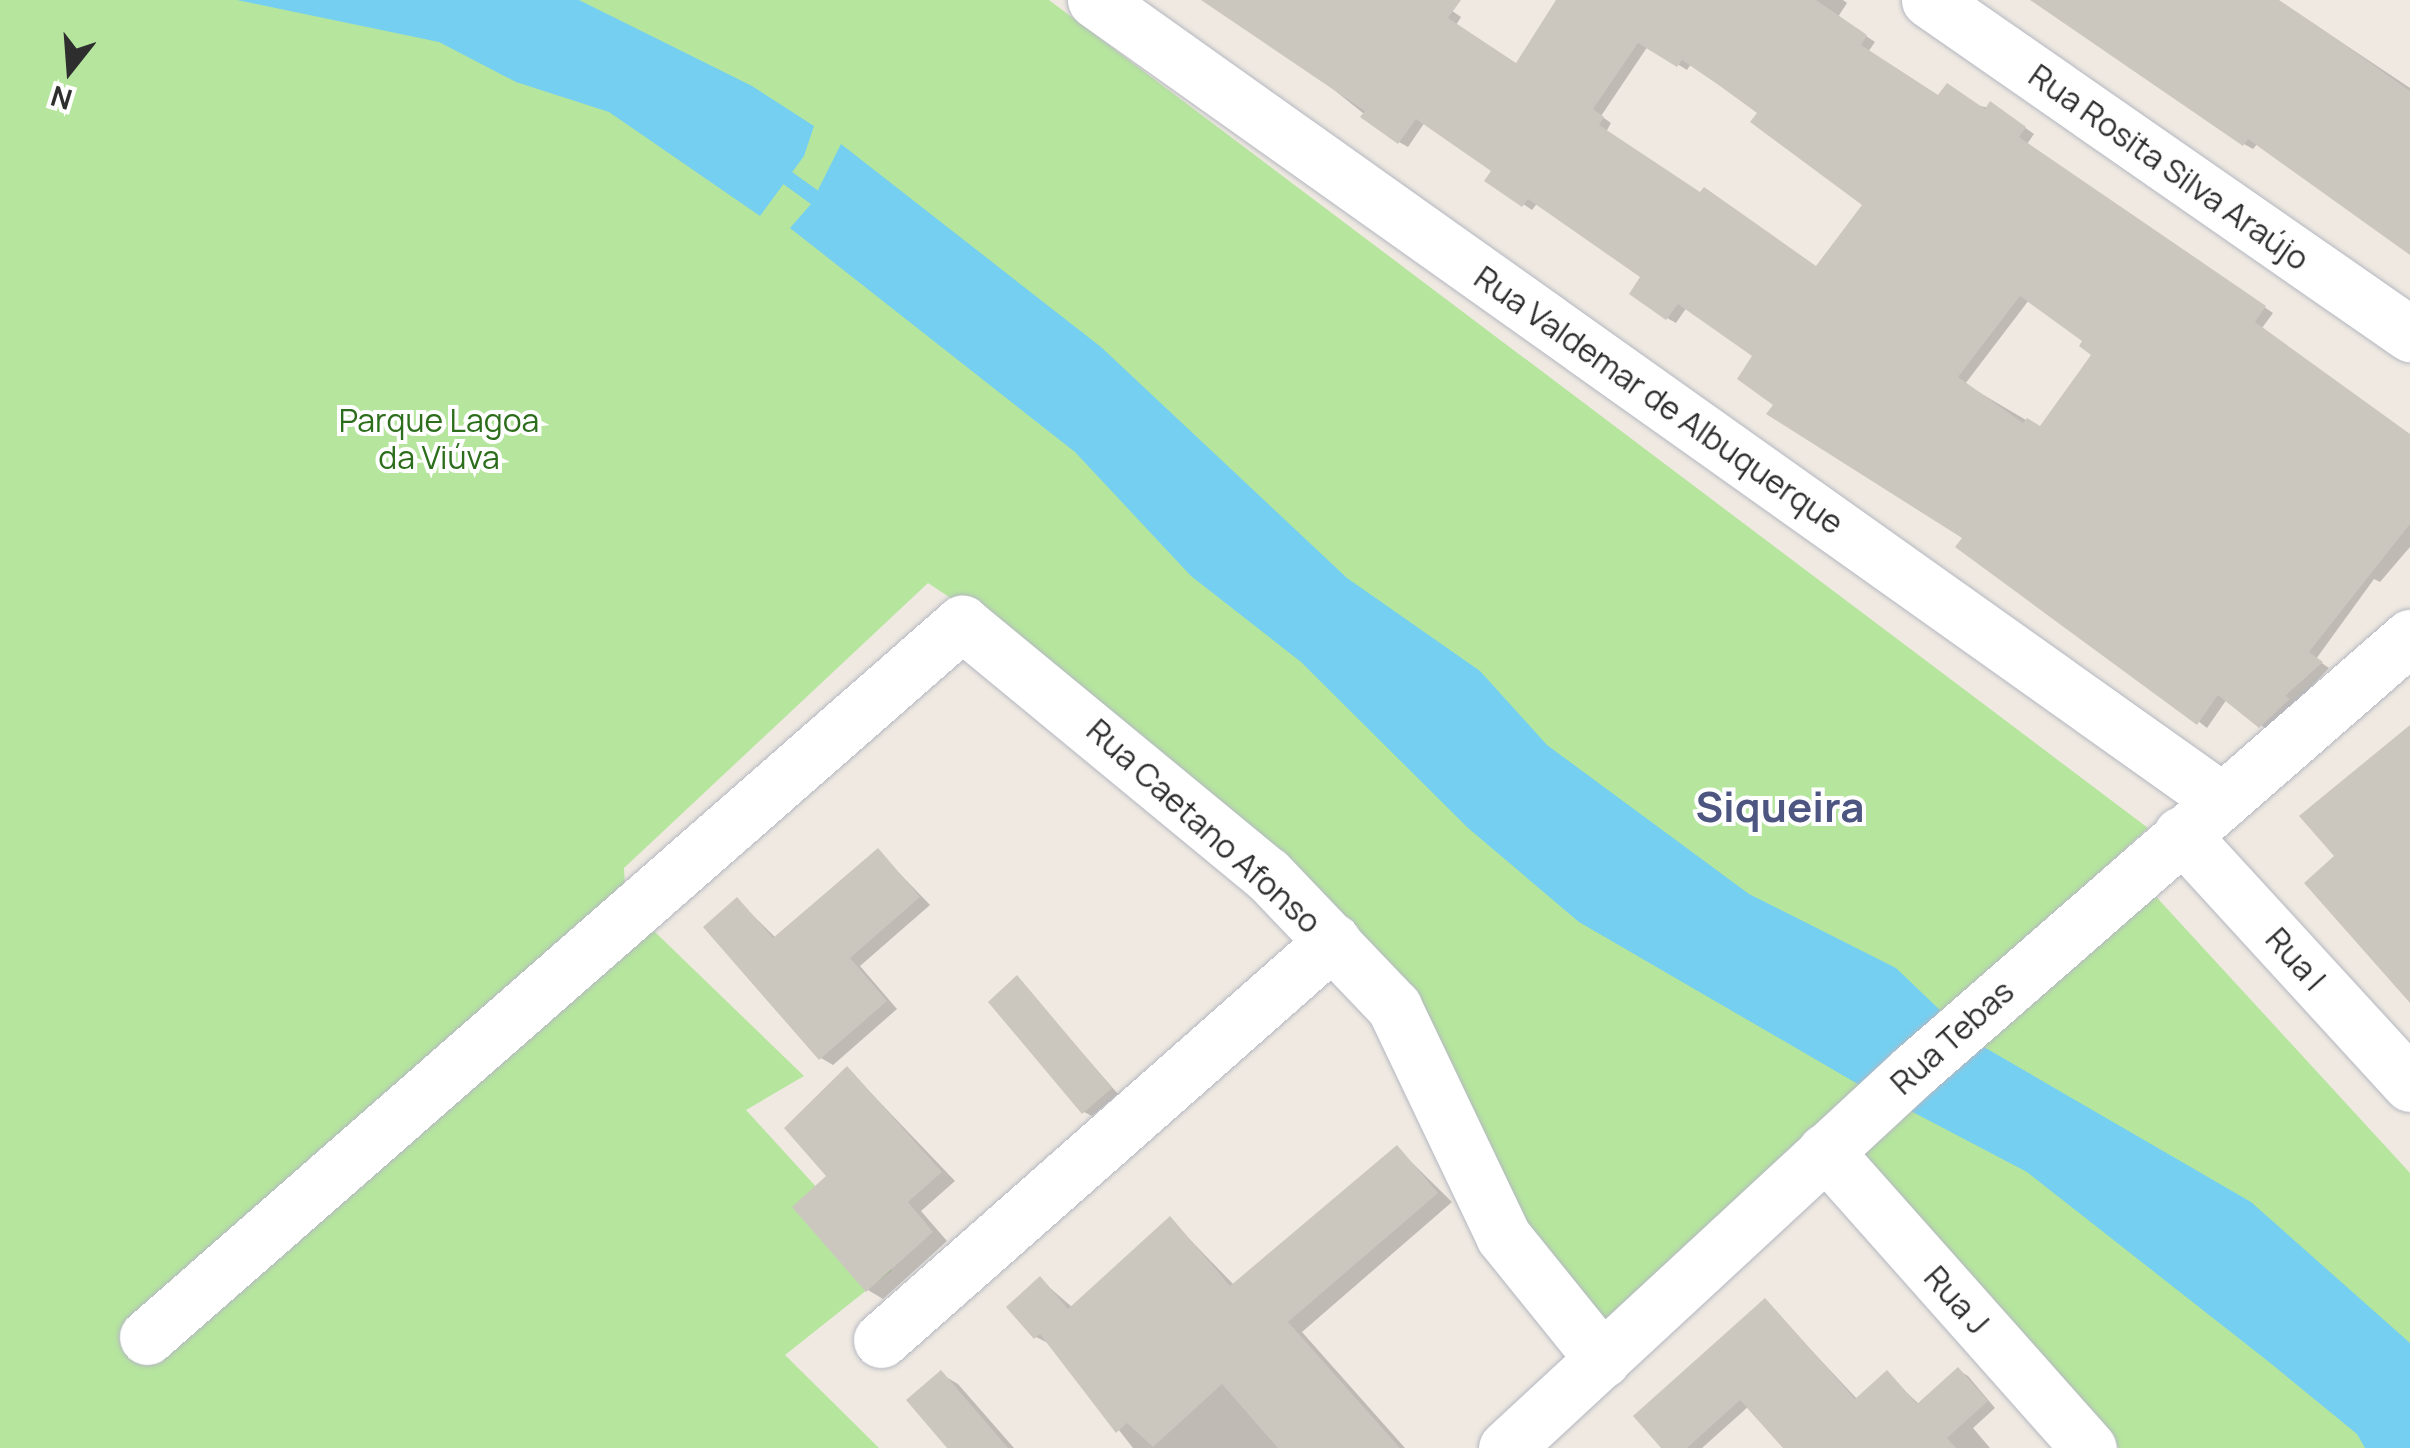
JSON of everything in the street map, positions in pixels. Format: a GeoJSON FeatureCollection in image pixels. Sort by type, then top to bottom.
{"type":"FeatureCollection","features":[{"type":"Feature","properties":{"kind":"street","name":"Rua Valdemar de Albuquerque"},"geometry":{"type":"LineString","coordinates":[[1096,0],[2202,817]]}},
{"type":"Feature","properties":{"kind":"street","name":"Rua Rosita Silva Araújo"},"geometry":{"type":"LineString","coordinates":[[1929,0],[2410,334]]}},
{"type":"Feature","properties":{"kind":"street","name":"Rua Caetano Afonso"},"geometry":{"type":"LineString","coordinates":[[147,1337],[962,623],[1267,874],[1332,940],[1412,1036],[1510,1248],[1603,1360]]}},
{"type":"Feature","properties":{"kind":"street","name":"Rua Tebas"},"geometry":{"type":"LineString","coordinates":[[1506,1448],[1825,1151],[2410,637]]}},
{"type":"Feature","properties":{"kind":"street","name":"Rua I"},"geometry":{"type":"LineString","coordinates":[[2202,817],[2410,1084]]}},
{"type":"Feature","properties":{"kind":"street"},"geometry":{"type":"LineString","coordinates":[[881,1340],[1332,940]]}},
{"type":"Feature","properties":{"kind":"street","name":"Rua J"},"geometry":{"type":"LineString","coordinates":[[1825,1151],[2089,1448]]}},
{"type":"Feature","properties":{"kind":"green space","name":"Parque Lagoa da Viúva"},"geometry":{"type":"Polygon","coordinates":[[[0,0],[1049,0],[2148,828],[1602,1328],[1521,1243],[1423,1040],[990,624],[928,583],[624,868],[626,904],[804,1076],[746,1110],[892,1270],[785,1355],[879,1448],[0,1448],[0,0]]]}},
{"type":"Feature","properties":{"kind":"green space"},"geometry":{"type":"Polygon","coordinates":[[[2149,889],[2410,1173],[2410,1448],[2119,1448],[1852,1148],[2149,889]]]}},
{"type":"Feature","properties":{"kind":"water"},"geometry":{"type":"Polygon","coordinates":[[[237,0],[579,0],[752,86],[814,126],[804,156],[760,216],[609,112],[516,82],[439,42],[237,0]]]}},
{"type":"Feature","properties":{"kind":"water"},"geometry":{"type":"Polygon","coordinates":[[[841,144],[1101,347],[1347,578],[1480,671],[1547,745],[1749,894],[1896,968],[1943,1013],[1863,1087],[1579,922],[1468,828],[1301,662],[1191,576],[1075,452],[790,228],[811,204],[841,144]]]}},
{"type":"Feature","properties":{"kind":"water"},"geometry":{"type":"Polygon","coordinates":[[[1977,1043],[2251,1202],[2410,1343],[2410,1448],[2365,1448],[2357,1434],[2269,1362],[2027,1172],[1907,1109],[1977,1043]]]}},
{"type":"Feature","properties":{"kind":"building"},"geometry":{"type":"Polygon","coordinates":[[[1201,0],[1461,0],[1448,18],[1516,63],[1556,0],[1816,0],[1867,35],[1861,45],[1938,95],[1947,83],[1985,109],[1990,101],[2026,127],[2019,137],[2266,306],[2255,322],[2410,434],[2410,524],[2309,652],[2323,662],[2285,696],[2290,699],[2259,728],[2218,695],[2197,725],[1955,547],[1962,538],[1766,414],[1773,405],[1737,379],[1752,356],[1678,304],[1666,320],[1629,294],[1640,277],[1528,199],[1522,207],[1484,181],[1491,171],[1416,119],[1398,144],[1360,117],[1365,111],[1201,0]],[[1638,43],[1593,109],[1604,117],[1599,125],[1700,192],[1704,187],[1816,266],[1862,205],[1750,122],[1757,113],[1720,86],[1682,60],[1677,67],[1638,43]],[[2020,296],[1958,377],[2023,423],[2027,418],[2040,426],[2091,355],[2079,346],[2082,341],[2020,296]]]}},
{"type":"Feature","properties":{"kind":"building"},"geometry":{"type":"Polygon","coordinates":[[[2030,0],[2279,0],[2410,91],[2410,255],[2248,139],[2243,146],[2030,0]]]}},
{"type":"Feature","properties":{"kind":"building"},"geometry":{"type":"Polygon","coordinates":[[[2410,725],[2410,1003],[2304,883],[2334,856],[2299,816],[2410,725]]]}},
{"type":"Feature","properties":{"kind":"building"},"geometry":{"type":"Polygon","coordinates":[[[878,848],[920,897],[850,958],[887,1001],[819,1060],[703,927],[737,897],[773,938],[878,848]]]}},
{"type":"Feature","properties":{"kind":"building"},"geometry":{"type":"Polygon","coordinates":[[[1017,975],[1112,1088],[1082,1114],[988,1002],[1017,975]]]}},
{"type":"Feature","properties":{"kind":"building"},"geometry":{"type":"Polygon","coordinates":[[[847,1066],[942,1172],[908,1202],[933,1232],[866,1292],[792,1207],[826,1176],[784,1128],[847,1066]]]}},
{"type":"Feature","properties":{"kind":"building"},"geometry":{"type":"Polygon","coordinates":[[[1397,1145],[1438,1193],[1288,1322],[1400,1448],[1278,1448],[1222,1384],[1153,1447],[1127,1423],[1116,1433],[1040,1334],[1034,1339],[1006,1307],[1040,1276],[1068,1309],[1170,1216],[1230,1286],[1397,1145]]]}},
{"type":"Feature","properties":{"kind":"building"},"geometry":{"type":"Polygon","coordinates":[[[1765,1298],[1855,1399],[1887,1370],[1917,1404],[1958,1367],[1988,1401],[1947,1438],[1956,1448],[1783,1448],[1740,1400],[1687,1448],[1661,1448],[1633,1416],[1765,1298]]]}},
{"type":"Feature","properties":{"kind":"building"},"geometry":{"type":"Polygon","coordinates":[[[941,1370],[1008,1448],[947,1448],[906,1400],[941,1370]]]}},
{"type":"Feature","properties":{"kind":"waterway"},"geometry":{"type":"LineString","coordinates":[[774,168],[828,207]]}},
{"type":"Feature","properties":{"kind":"district","name":"Siqueira"},"geometry":{"type":"Point","coordinates":[1780,806]}}]}
